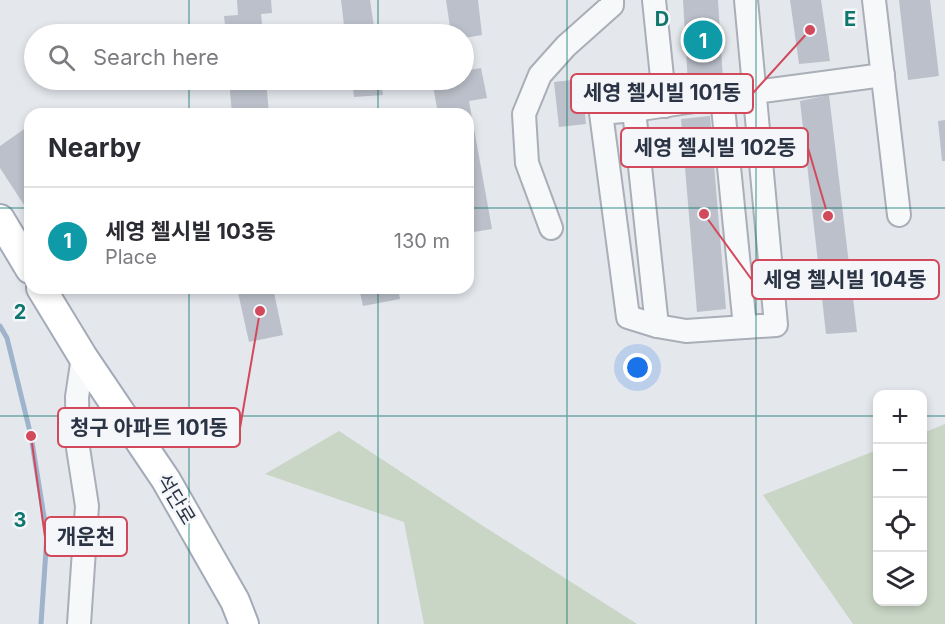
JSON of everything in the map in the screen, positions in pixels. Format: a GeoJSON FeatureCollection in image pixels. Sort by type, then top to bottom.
{"type":"FeatureCollection","features":[{"type":"Feature","properties":{"kind":"main road"},"geometry":{"type":"LineString","coordinates":[[0,219],[24,259]]}},
{"type":"Feature","properties":{"kind":"main road","name":"석단로"},"geometry":{"type":"LineString","coordinates":[[45,294],[83,357],[166,480],[235,601],[244,624]]}},
{"type":"Feature","properties":{"kind":"street"},"geometry":{"type":"LineString","coordinates":[[551,228],[527,163],[524,114],[540,75],[566,46],[612,5],[612,0]]}},
{"type":"Feature","properties":{"kind":"street"},"geometry":{"type":"LineString","coordinates":[[654,0],[665,106]]}},
{"type":"Feature","properties":{"kind":"street"},"geometry":{"type":"LineString","coordinates":[[746,0],[755,92],[776,325],[686,331],[657,326],[628,317],[601,113],[665,106],[755,92],[883,75]]}},
{"type":"Feature","properties":{"kind":"street"},"geometry":{"type":"LineString","coordinates":[[874,0],[899,215]]}},
{"type":"Feature","properties":{"kind":"street"},"geometry":{"type":"LineString","coordinates":[[722,97],[745,327]]}},
{"type":"Feature","properties":{"kind":"street"},"geometry":{"type":"LineString","coordinates":[[634,110],[657,326]]}},
{"type":"Feature","properties":{"kind":"street"},"geometry":{"type":"LineString","coordinates":[[79,624],[87,506],[78,448],[77,397],[83,357]]}},
{"type":"Feature","properties":{"kind":"green space"},"geometry":{"type":"Polygon","coordinates":[[[945,424],[945,624],[853,624],[763,495],[873,452],[873,606],[927,606],[927,431],[945,424]]]}},
{"type":"Feature","properties":{"kind":"green space"},"geometry":{"type":"Polygon","coordinates":[[[339,431],[637,624],[424,624],[404,522],[265,474],[339,431]]]}},
{"type":"Feature","properties":{"kind":"building"},"geometry":{"type":"Polygon","coordinates":[[[237,0],[271,0],[272,13],[261,14],[262,24],[225,24],[224,16],[238,15],[237,0]]]}},
{"type":"Feature","properties":{"kind":"building"},"geometry":{"type":"Polygon","coordinates":[[[341,0],[370,0],[374,24],[344,24],[341,0]]]}},
{"type":"Feature","properties":{"kind":"building"},"geometry":{"type":"Polygon","coordinates":[[[446,0],[478,0],[482,35],[474,36],[474,24],[450,24],[446,0]]]}},
{"type":"Feature","properties":{"kind":"building"},"geometry":{"type":"Polygon","coordinates":[[[683,0],[718,0],[723,80],[688,83],[683,0]]]}},
{"type":"Feature","properties":{"kind":"building"},"geometry":{"type":"Polygon","coordinates":[[[790,0],[821,0],[830,61],[799,64],[790,0]]]}},
{"type":"Feature","properties":{"kind":"building"},"geometry":{"type":"Polygon","coordinates":[[[899,0],[930,0],[939,76],[908,80],[899,0]]]}},
{"type":"Feature","properties":{"kind":"building"},"geometry":{"type":"Polygon","coordinates":[[[481,68],[487,98],[469,101],[470,108],[437,108],[434,90],[474,90],[474,69],[481,68]]]}},
{"type":"Feature","properties":{"kind":"building"},"geometry":{"type":"Polygon","coordinates":[[[581,79],[586,124],[559,127],[554,82],[581,79]]]}},
{"type":"Feature","properties":{"kind":"building"},"geometry":{"type":"Polygon","coordinates":[[[230,90],[267,90],[268,108],[231,108],[230,90]]]}},
{"type":"Feature","properties":{"kind":"building"},"geometry":{"type":"Polygon","coordinates":[[[353,90],[382,90],[383,95],[354,97],[353,90]]]}},
{"type":"Feature","properties":{"kind":"building"},"geometry":{"type":"Polygon","coordinates":[[[829,95],[857,332],[826,334],[800,101],[829,95]]]}},
{"type":"Feature","properties":{"kind":"building"},"geometry":{"type":"Polygon","coordinates":[[[710,116],[726,309],[697,312],[681,119],[710,116]]]}},
{"type":"Feature","properties":{"kind":"building"},"geometry":{"type":"Polygon","coordinates":[[[945,120],[945,161],[942,161],[938,121],[945,120]]]}},
{"type":"Feature","properties":{"kind":"building"},"geometry":{"type":"Polygon","coordinates":[[[24,129],[24,205],[0,168],[0,146],[24,129]]]}},
{"type":"Feature","properties":{"kind":"building"},"geometry":{"type":"Polygon","coordinates":[[[474,129],[492,229],[474,232],[474,129]]]}},
{"type":"Feature","properties":{"kind":"building"},"geometry":{"type":"Polygon","coordinates":[[[238,294],[274,294],[283,335],[249,342],[238,294]]]}},
{"type":"Feature","properties":{"kind":"building"},"geometry":{"type":"Polygon","coordinates":[[[360,294],[399,294],[400,299],[363,306],[360,294]]]}},
{"type":"Feature","properties":{"kind":"waterway"},"geometry":{"type":"LineString","coordinates":[[0,326],[7,338],[31,436],[47,535],[41,624]]}},
{"type":"Feature","properties":{"kind":"place","name":"세영 첼시빌 101동"},"geometry":{"type":"Point","coordinates":[810,30]}},
{"type":"Feature","properties":{"kind":"place","name":"세영 첼시빌 103동"},"geometry":{"type":"Point","coordinates":[703,40]}},
{"type":"Feature","properties":{"kind":"place","name":"세영 첼시빌 104동"},"geometry":{"type":"Point","coordinates":[704,214]}},
{"type":"Feature","properties":{"kind":"place","name":"세영 첼시빌 102동"},"geometry":{"type":"Point","coordinates":[828,216]}},
{"type":"Feature","properties":{"kind":"place","name":"청구 아파트 101동"},"geometry":{"type":"Point","coordinates":[260,311]}},
{"type":"Feature","properties":{"kind":"place","name":"개운천"},"geometry":{"type":"Point","coordinates":[31,436]}}]}
